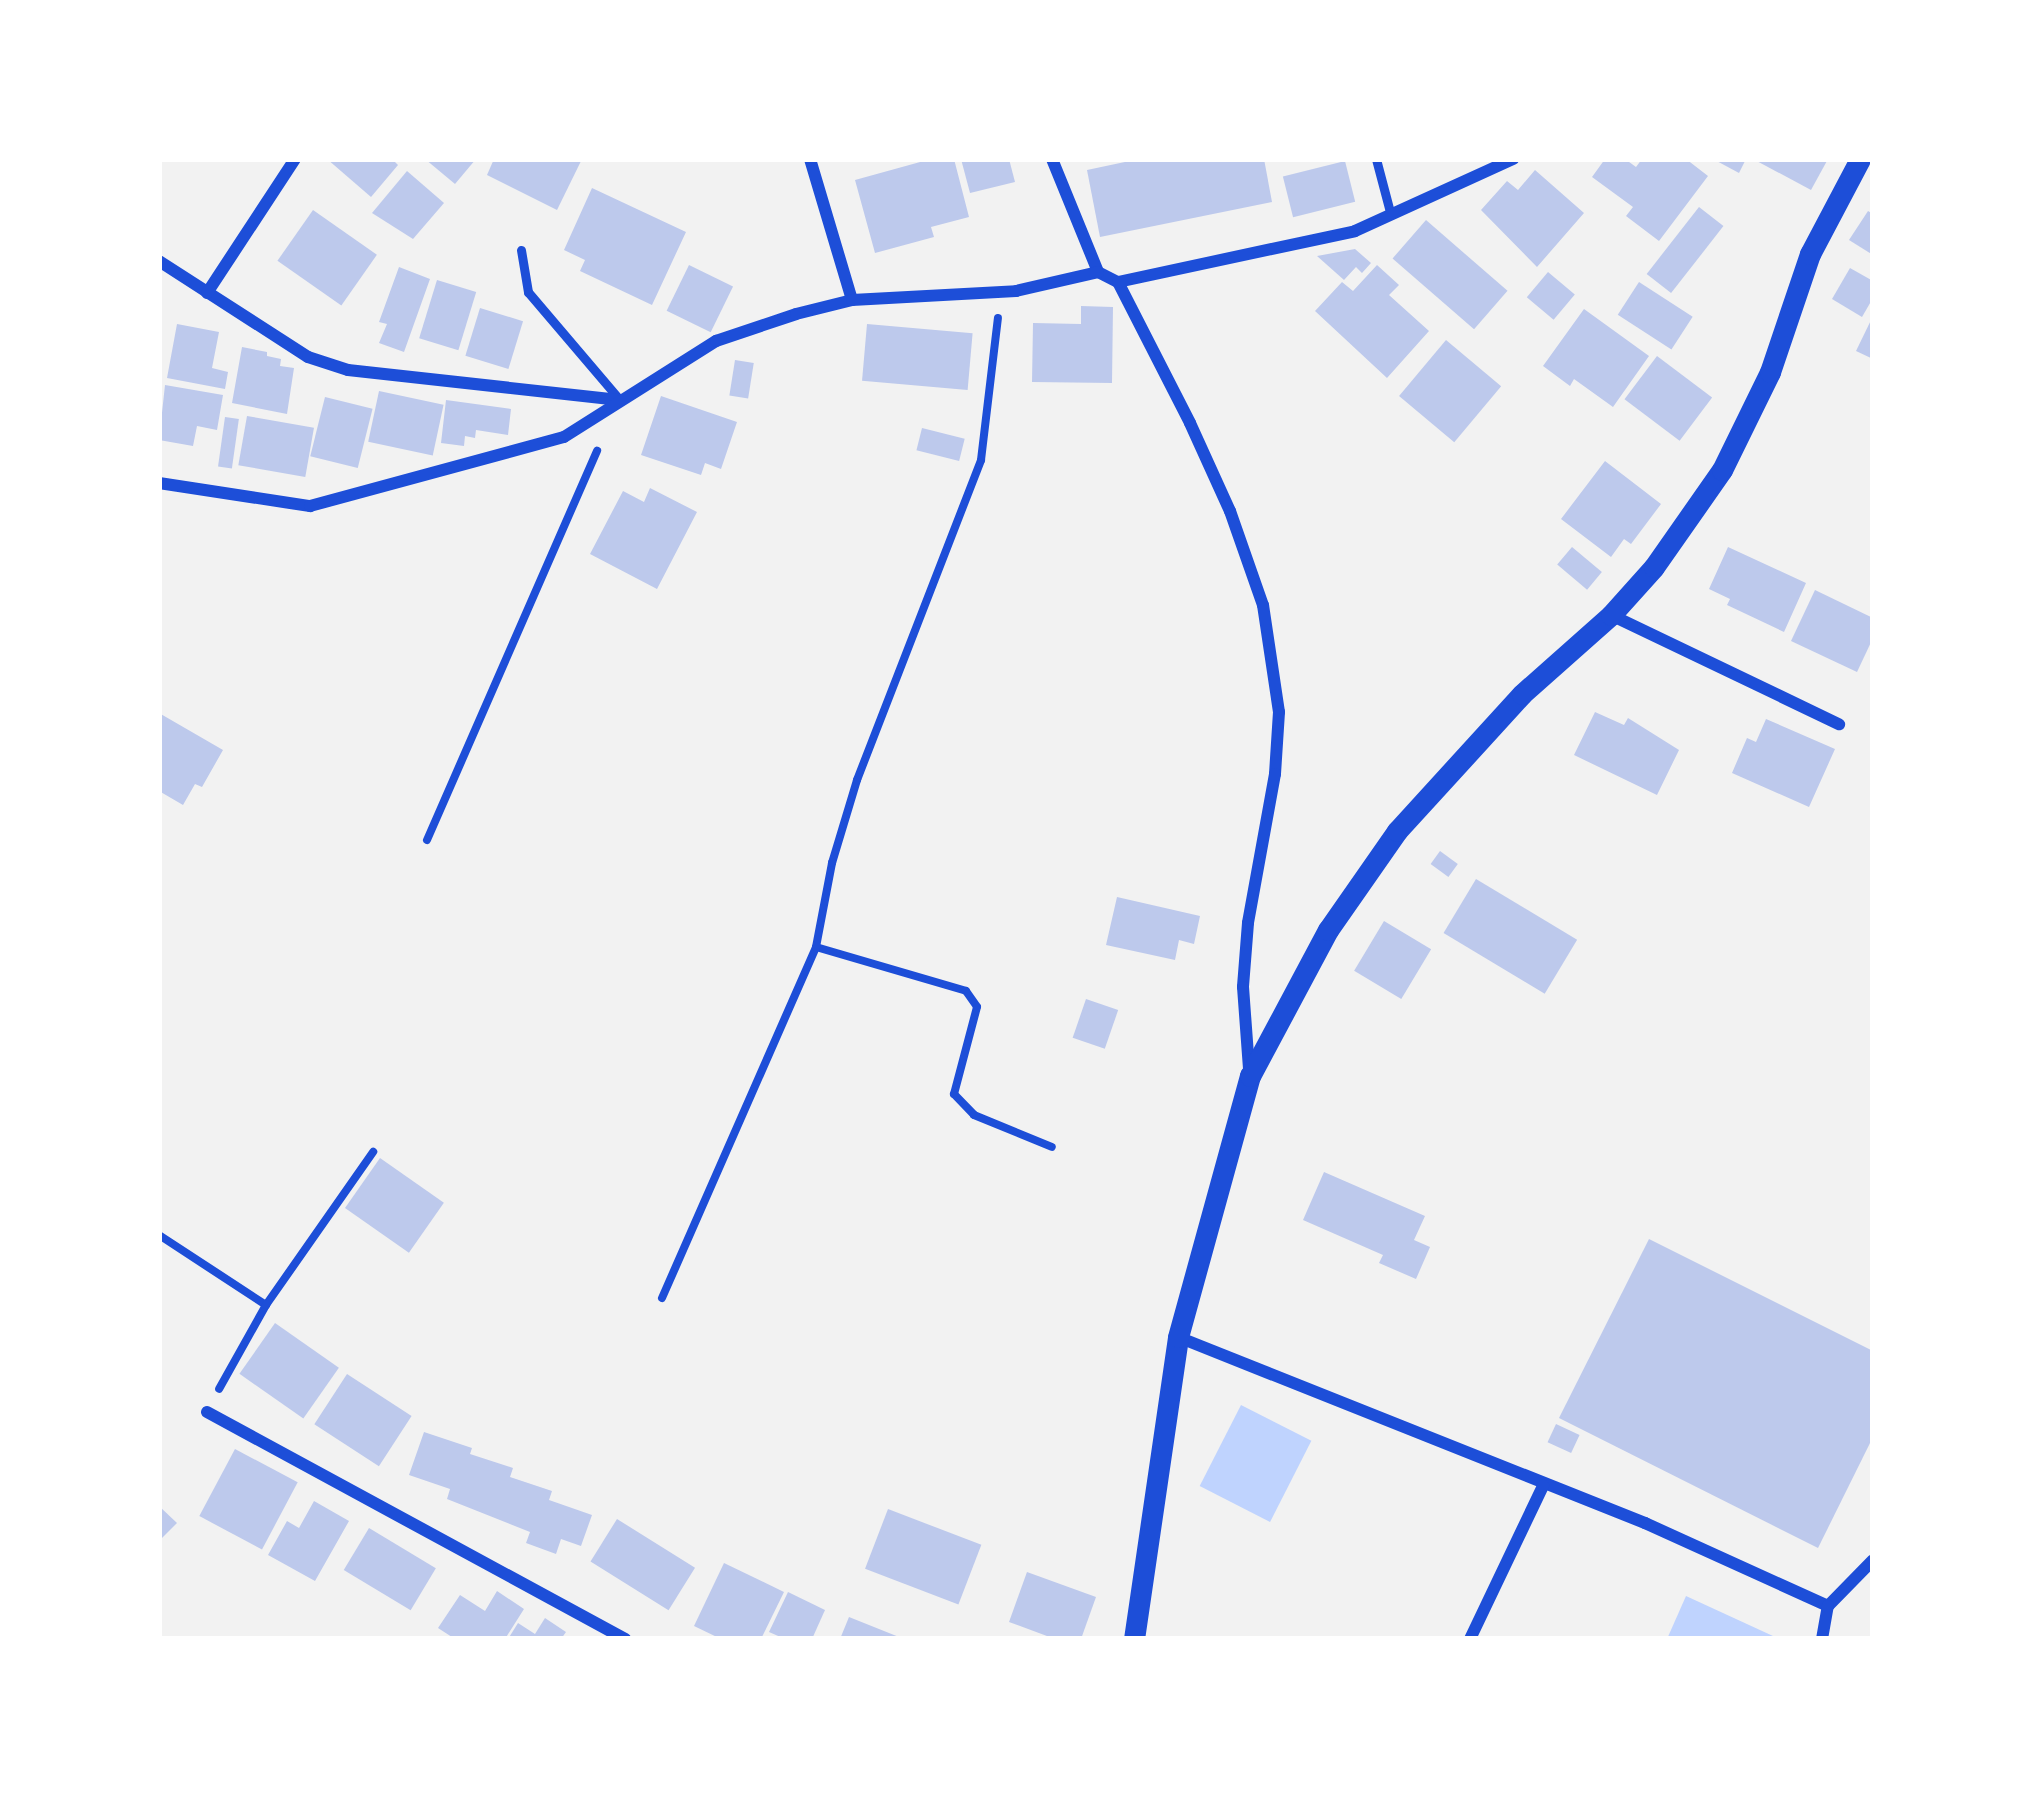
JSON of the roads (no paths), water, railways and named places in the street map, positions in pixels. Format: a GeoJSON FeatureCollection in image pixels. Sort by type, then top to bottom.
{"type":"FeatureCollection","features":[{"type":"Feature","properties":{"kind":"street"},"geometry":{"type":"LineString","coordinates":[[207,293],[295,159]]}},
{"type":"Feature","properties":{"kind":"street"},"geometry":{"type":"LineString","coordinates":[[810,159],[852,300]]}},
{"type":"Feature","properties":{"kind":"street"},"geometry":{"type":"LineString","coordinates":[[1052,159],[1098,272]]}},
{"type":"Feature","properties":{"kind":"street"},"geometry":{"type":"LineString","coordinates":[[1118,282],[1355,231],[1513,159]]}},
{"type":"Feature","properties":{"kind":"street"},"geometry":{"type":"LineString","coordinates":[[1134,1639],[1178,1337],[1250,1076],[1328,930],[1397,831],[1522,694],[1611,615],[1654,567],[1722,470],[1770,372],[1810,254],[1860,159]]}},
{"type":"Feature","properties":{"kind":"street"},"geometry":{"type":"LineString","coordinates":[[159,261],[308,357],[348,370],[620,400]]}},
{"type":"Feature","properties":{"kind":"street"},"geometry":{"type":"LineString","coordinates":[[160,487],[310,506],[564,437],[716,340],[852,300],[1000,292],[1098,272],[1118,282],[1230,511],[1264,605],[1273,653],[1279,712],[1275,774],[1248,923],[1244,987],[1250,1076]]}},
{"type":"Feature","properties":{"kind":"street"},"geometry":{"type":"LineString","coordinates":[[1611,615],[1839,724]]}},
{"type":"Feature","properties":{"kind":"street"},"geometry":{"type":"LineString","coordinates":[[1178,1337],[1645,1523],[1828,1606]]}},
{"type":"Feature","properties":{"kind":"street"},"geometry":{"type":"LineString","coordinates":[[206,1412],[625,1639]]}},
{"type":"Feature","properties":{"kind":"street"},"geometry":{"type":"LineString","coordinates":[[1470,1639],[1543,1486]]}},
{"type":"Feature","properties":{"kind":"street"},"geometry":{"type":"LineString","coordinates":[[1822,1639],[1828,1606],[1873,1560]]}},
{"type":"Feature","properties":{"kind":"lane"},"geometry":{"type":"LineString","coordinates":[[1376,159],[1390,212]]}},
{"type":"Feature","properties":{"kind":"lane"},"geometry":{"type":"LineString","coordinates":[[521,250],[528,292],[620,400]]}},
{"type":"Feature","properties":{"kind":"water"},"geometry":{"type":"Polygon","coordinates":[[[1241,1405],[1311,1441],[1270,1522],[1200,1486],[1241,1405]]]}},
{"type":"Feature","properties":{"kind":"water"},"geometry":{"type":"Polygon","coordinates":[[[1686,1596],[1773,1636],[1667,1639],[1686,1596]]]}}]}
